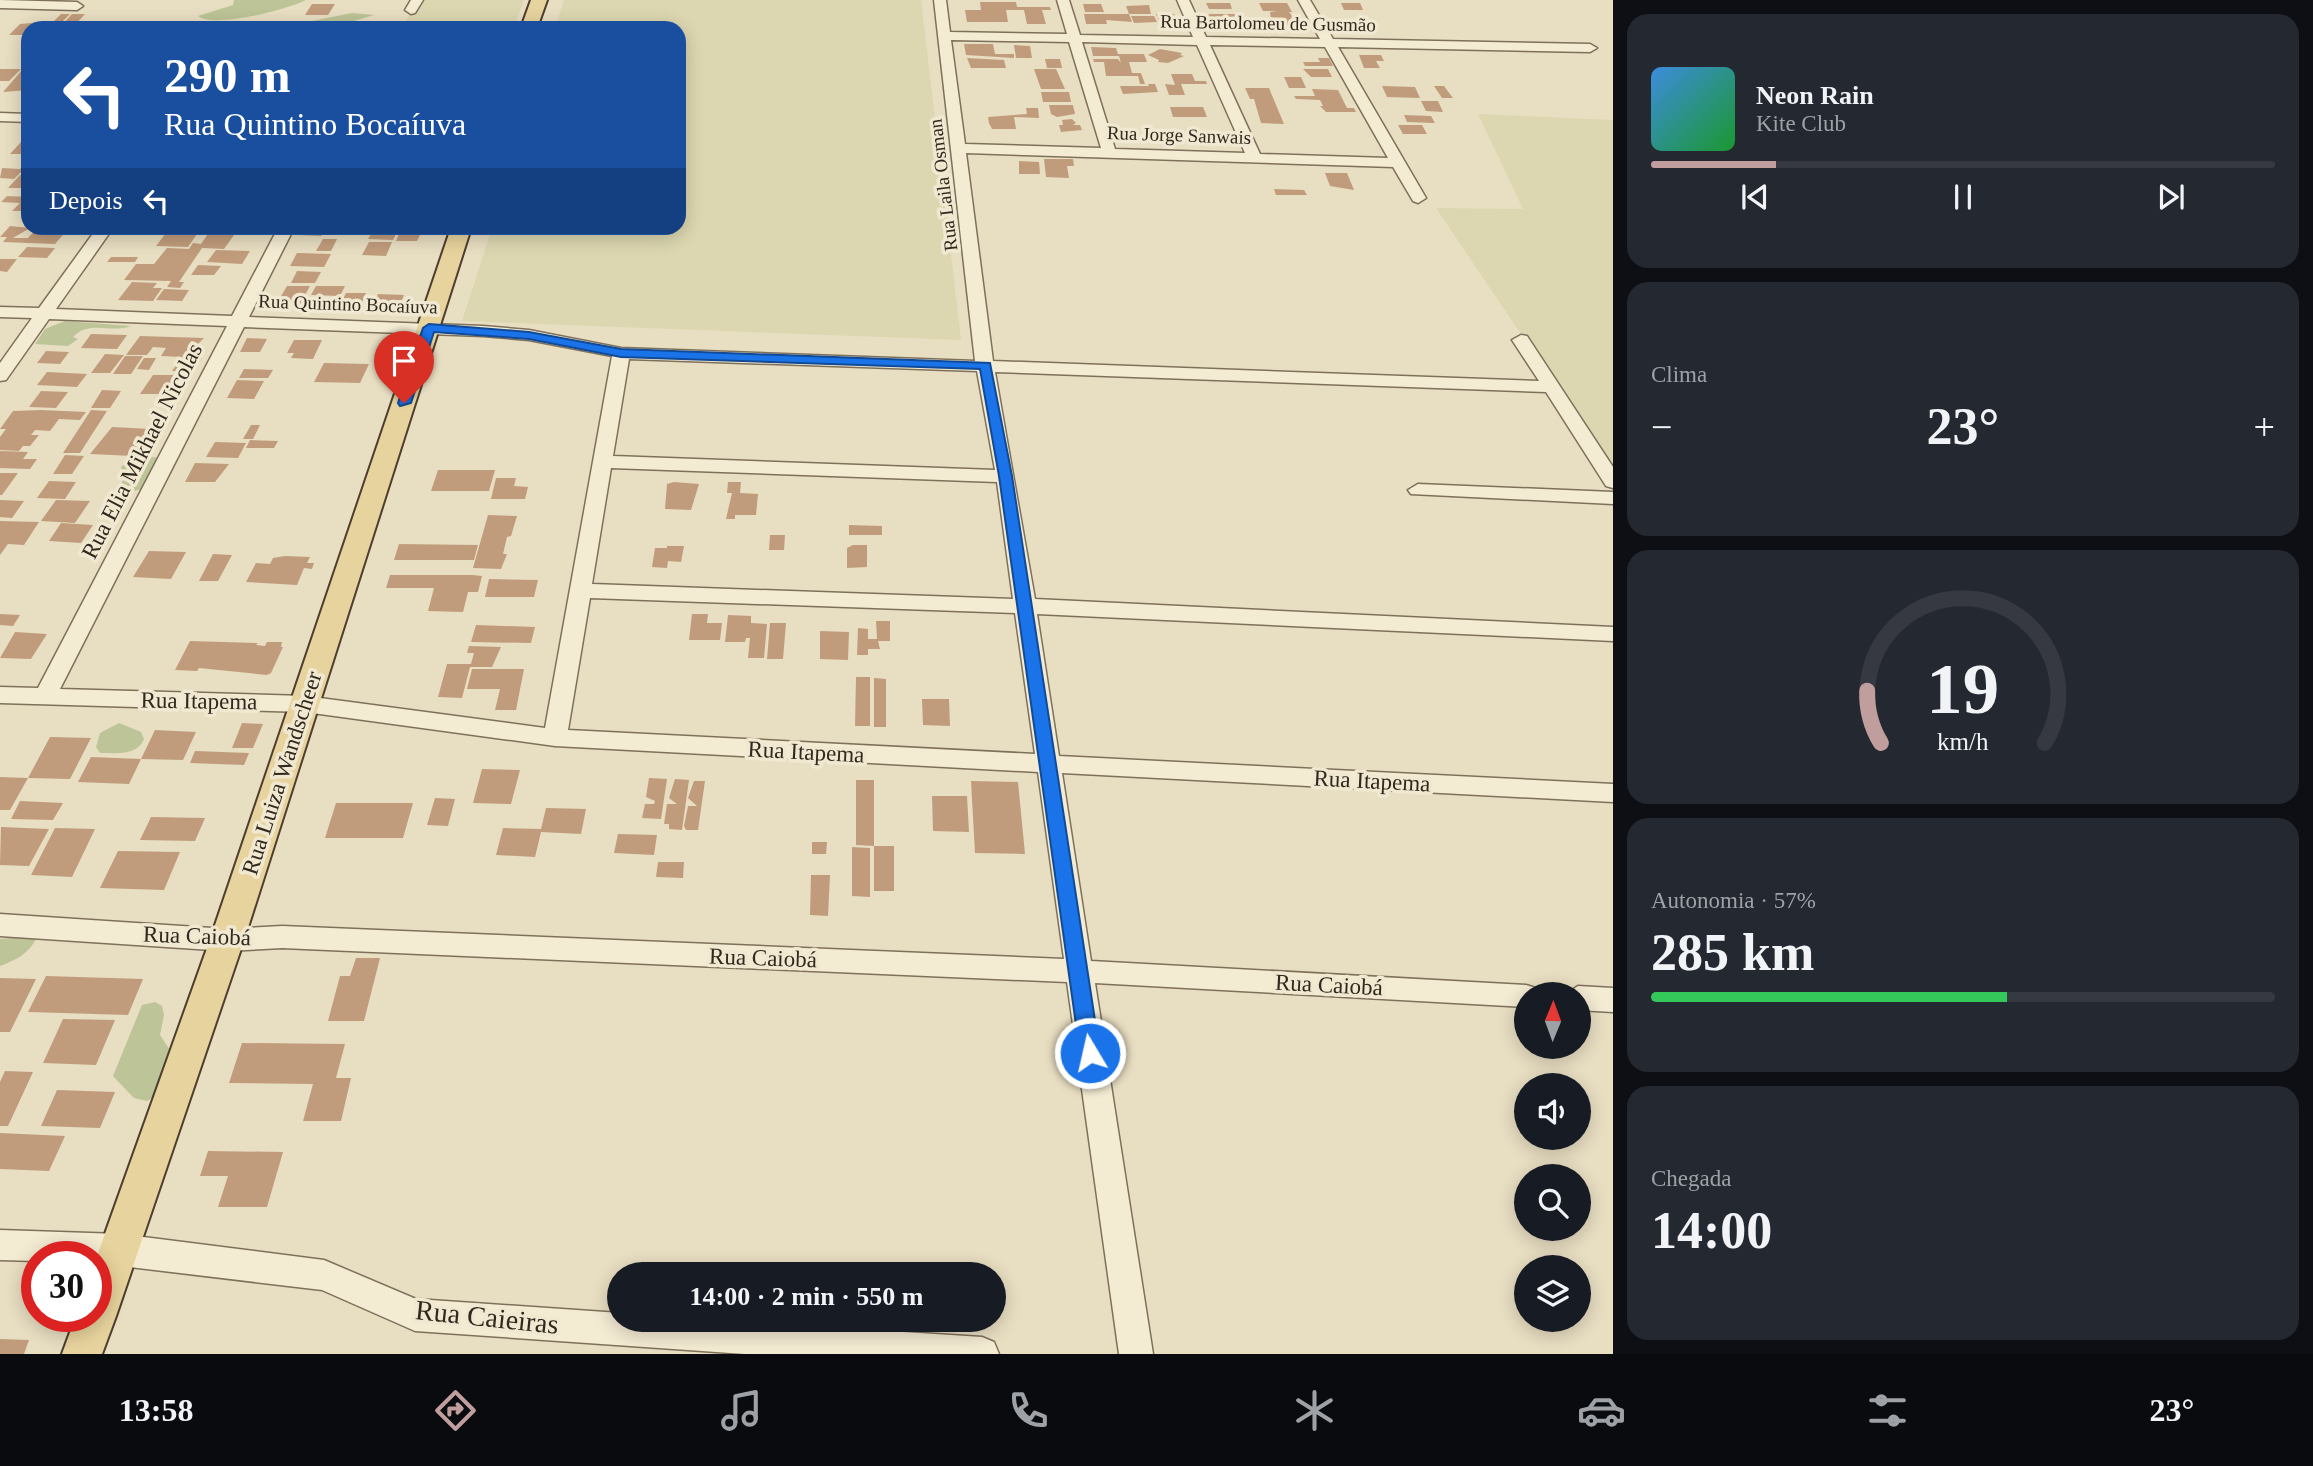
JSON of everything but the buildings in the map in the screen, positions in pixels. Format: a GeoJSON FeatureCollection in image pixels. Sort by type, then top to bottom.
{"type":"FeatureCollection","features":[{"type":"Feature","properties":{"kind":"main road"},"geometry":{"type":"LineString","coordinates":[[532,21],[539,0]]}},
{"type":"Feature","properties":{"kind":"main road","name":"Rua Luiza Wandscheer"},"geometry":{"type":"LineString","coordinates":[[112,1271],[227,940],[459,235]]}},
{"type":"Feature","properties":{"kind":"main road","name":"Rua Luiza Wandscheer"},"geometry":{"type":"LineString","coordinates":[[82,1354],[90,1332]]}},
{"type":"Feature","properties":{"kind":"street","name":"Rua Laila Osman"},"geometry":{"type":"LineString","coordinates":[[940,0],[985,366]]}},
{"type":"Feature","properties":{"kind":"street"},"geometry":{"type":"LineString","coordinates":[[1063,0],[1108,147]]}},
{"type":"Feature","properties":{"kind":"street"},"geometry":{"type":"LineString","coordinates":[[1183,0],[1253,153]]}},
{"type":"Feature","properties":{"kind":"street"},"geometry":{"type":"LineString","coordinates":[[1304,0],[1418,198]]}},
{"type":"Feature","properties":{"kind":"street"},"geometry":{"type":"LineString","coordinates":[[0,4],[77,6]]}},
{"type":"Feature","properties":{"kind":"street","name":"Rua Bartolomeu de Gusmão"},"geometry":{"type":"LineString","coordinates":[[946,36],[1590,48]]}},
{"type":"Feature","properties":{"kind":"street"},"geometry":{"type":"LineString","coordinates":[[0,107],[21,108]]}},
{"type":"Feature","properties":{"kind":"street"},"geometry":{"type":"LineString","coordinates":[[0,134],[14,118]]}},
{"type":"Feature","properties":{"kind":"street","name":"Rua Jorge Sanwais"},"geometry":{"type":"LineString","coordinates":[[957,143],[1396,158]]}},
{"type":"Feature","properties":{"kind":"street"},"geometry":{"type":"LineString","coordinates":[[0,376],[100,235]]}},
{"type":"Feature","properties":{"kind":"street","name":"Rua Elia Mikhael Nicolas"},"geometry":{"type":"LineString","coordinates":[[44,698],[282,235]]}},
{"type":"Feature","properties":{"kind":"street","name":"Rua Quintino Bocaíuva"},"geometry":{"type":"LineString","coordinates":[[0,312],[429,328],[529,335],[621,353],[985,366]]}},
{"type":"Feature","properties":{"kind":"street"},"geometry":{"type":"LineString","coordinates":[[1521,340],[1613,482]]}},
{"type":"Feature","properties":{"kind":"street"},"geometry":{"type":"LineString","coordinates":[[555,738],[621,353]]}},
{"type":"Feature","properties":{"kind":"street"},"geometry":{"type":"LineString","coordinates":[[1136,1354],[1077,971],[1006,476],[985,366],[1551,387]]}},
{"type":"Feature","properties":{"kind":"street"},"geometry":{"type":"LineString","coordinates":[[604,462],[1006,476]]}},
{"type":"Feature","properties":{"kind":"street"},"geometry":{"type":"LineString","coordinates":[[1418,490],[1613,498]]}},
{"type":"Feature","properties":{"kind":"street"},"geometry":{"type":"LineString","coordinates":[[581,591],[1024,607],[1613,634]]}},
{"type":"Feature","properties":{"kind":"street","name":"Rua Itapema"},"geometry":{"type":"LineString","coordinates":[[0,695],[305,704],[555,738],[1613,793]]}},
{"type":"Feature","properties":{"kind":"street","name":"Rua Caiobá"},"geometry":{"type":"LineString","coordinates":[[0,925],[227,940],[282,937],[1077,971],[1514,995]]}},
{"type":"Feature","properties":{"kind":"street"},"geometry":{"type":"LineString","coordinates":[[1591,999],[1613,1000]]}},
{"type":"Feature","properties":{"kind":"street","name":"Rua Caieiras"},"geometry":{"type":"LineString","coordinates":[[0,1245],[120,1249],[324,1275],[415,1315],[982,1354]]}},
{"type":"Feature","properties":{"kind":"shaded area"},"geometry":{"type":"Polygon","coordinates":[[[417,0],[524,0],[516,21],[406,21],[417,0]]]}},
{"type":"Feature","properties":{"kind":"shaded area"},"geometry":{"type":"Polygon","coordinates":[[[564,0],[921,0],[961,340],[462,321],[490,235],[686,235],[686,21],[557,21],[564,0]]]}},
{"type":"Feature","properties":{"kind":"shaded area"},"geometry":{"type":"Polygon","coordinates":[[[1478,114],[1613,120],[1613,471],[1436,208],[1523,209],[1478,114]]]}},
{"type":"Feature","properties":{"kind":"green space"},"geometry":{"type":"Polygon","coordinates":[[[234,0],[306,0],[235,19],[207,19],[198,16],[233,5],[234,0]]]}},
{"type":"Feature","properties":{"kind":"green space"},"geometry":{"type":"Polygon","coordinates":[[[352,13],[374,15],[354,21],[312,21],[352,13]]]}},
{"type":"Feature","properties":{"kind":"green space"},"geometry":{"type":"Polygon","coordinates":[[[65,321],[131,326],[86,329],[73,337],[78,339],[68,346],[35,344],[45,329],[65,321]]]}},
{"type":"Feature","properties":{"kind":"green space"},"geometry":{"type":"Polygon","coordinates":[[[155,457],[160,461],[143,489],[134,491],[121,486],[124,476],[121,467],[130,459],[155,457]]]}},
{"type":"Feature","properties":{"kind":"green space"},"geometry":{"type":"Polygon","coordinates":[[[119,723],[141,732],[144,739],[141,744],[131,751],[100,753],[96,747],[100,733],[119,723]]]}},
{"type":"Feature","properties":{"kind":"green space"},"geometry":{"type":"Polygon","coordinates":[[[27,936],[36,939],[29,949],[0,966],[0,939],[27,936]]]}},
{"type":"Feature","properties":{"kind":"green space"},"geometry":{"type":"Polygon","coordinates":[[[155,1002],[162,1006],[164,1015],[160,1035],[171,1052],[159,1093],[147,1101],[134,1098],[113,1076],[142,1005],[155,1002]]]}},
{"type":"Feature","properties":{"kind":"route"},"geometry":{"type":"LineString","coordinates":[[404,403],[429,328],[529,335],[621,353],[985,366],[1006,476],[1090,1053]]}}]}
